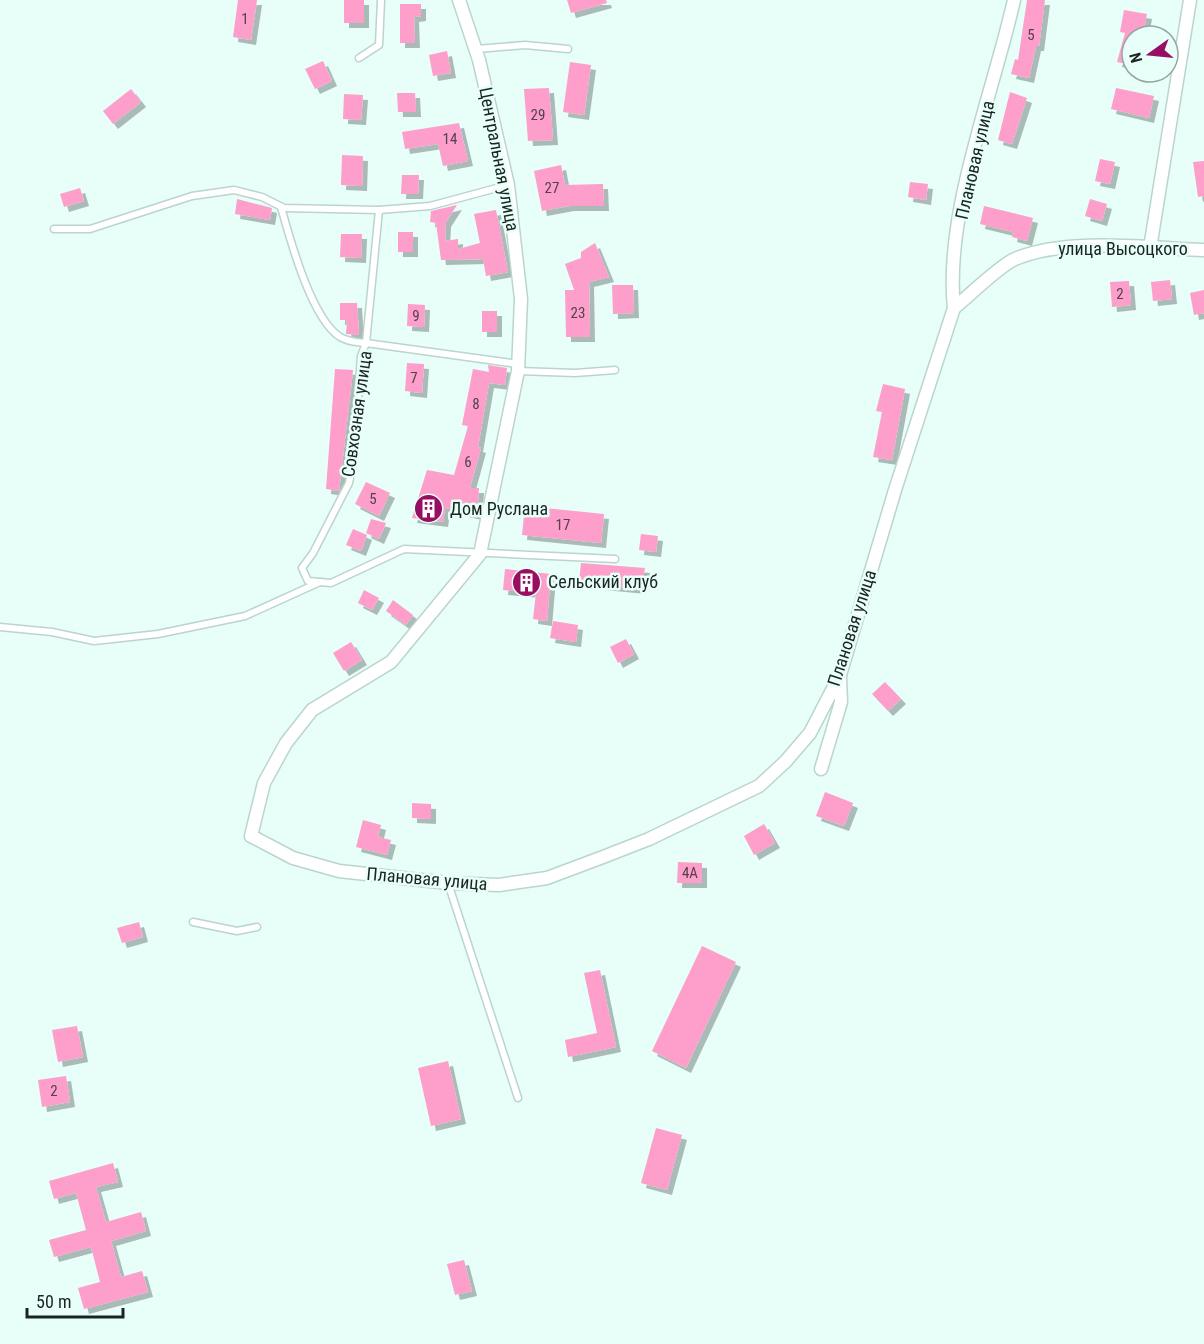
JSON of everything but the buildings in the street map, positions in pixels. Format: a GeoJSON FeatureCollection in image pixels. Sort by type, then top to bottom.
{"type":"FeatureCollection","features":[{"type":"Feature","properties":{"kind":"street","name":"Центральная улица"},"geometry":{"type":"LineString","coordinates":[[251,836],[264,783],[286,743],[312,710],[391,662],[480,554],[519,368],[521,299],[508,185],[475,49],[459,0]]}},
{"type":"Feature","properties":{"kind":"street","name":"Плановая улица"},"geometry":{"type":"LineString","coordinates":[[251,836],[293,858],[339,871],[448,883],[498,885],[546,878],[650,839],[759,786],[786,761],[810,733],[840,675],[895,490],[954,308],[951,278],[967,180],[1014,0]]}},
{"type":"Feature","properties":{"kind":"street"},"geometry":{"type":"LineString","coordinates":[[1150,248],[1190,0]]}},
{"type":"Feature","properties":{"kind":"street","name":"улица Высоцкого"},"geometry":{"type":"LineString","coordinates":[[954,308],[1013,259],[1048,249],[1204,250]]}},
{"type":"Feature","properties":{"kind":"street"},"geometry":{"type":"LineString","coordinates":[[821,770],[841,702],[840,675]]}},
{"type":"Feature","properties":{"kind":"lane"},"geometry":{"type":"LineString","coordinates":[[359,58],[379,45],[381,0]]}},
{"type":"Feature","properties":{"kind":"lane"},"geometry":{"type":"LineString","coordinates":[[475,49],[525,45],[568,49]]}},
{"type":"Feature","properties":{"kind":"lane"},"geometry":{"type":"LineString","coordinates":[[54,229],[90,229],[192,196],[234,190],[262,197],[281,207],[380,210],[430,206],[508,185]]}},
{"type":"Feature","properties":{"kind":"lane"},"geometry":{"type":"LineString","coordinates":[[281,207],[313,301],[337,335],[349,342],[366,343]]}},
{"type":"Feature","properties":{"kind":"lane","name":"Совхозная улица"},"geometry":{"type":"LineString","coordinates":[[320,582],[308,581],[302,568],[313,553],[349,483],[354,457],[361,356],[366,343],[380,210]]}},
{"type":"Feature","properties":{"kind":"lane","name":"Совхозная улица"},"geometry":{"type":"LineString","coordinates":[[366,343],[519,368],[575,373],[615,370]]}},
{"type":"Feature","properties":{"kind":"lane"},"geometry":{"type":"LineString","coordinates":[[0,627],[52,632],[94,641],[158,633],[245,616],[320,582],[331,583],[404,549],[615,559]]}},
{"type":"Feature","properties":{"kind":"lane"},"geometry":{"type":"LineString","coordinates":[[448,883],[518,1098]]}},
{"type":"Feature","properties":{"kind":"lane"},"geometry":{"type":"LineString","coordinates":[[193,922],[237,932],[257,927]]}},
{"type":"Feature","properties":{"kind":"place","name":"Дом Руслана"},"geometry":{"type":"Point","coordinates":[429,509]}},
{"type":"Feature","properties":{"kind":"place","name":"Сельский клуб"},"geometry":{"type":"Point","coordinates":[527,582]}}]}
